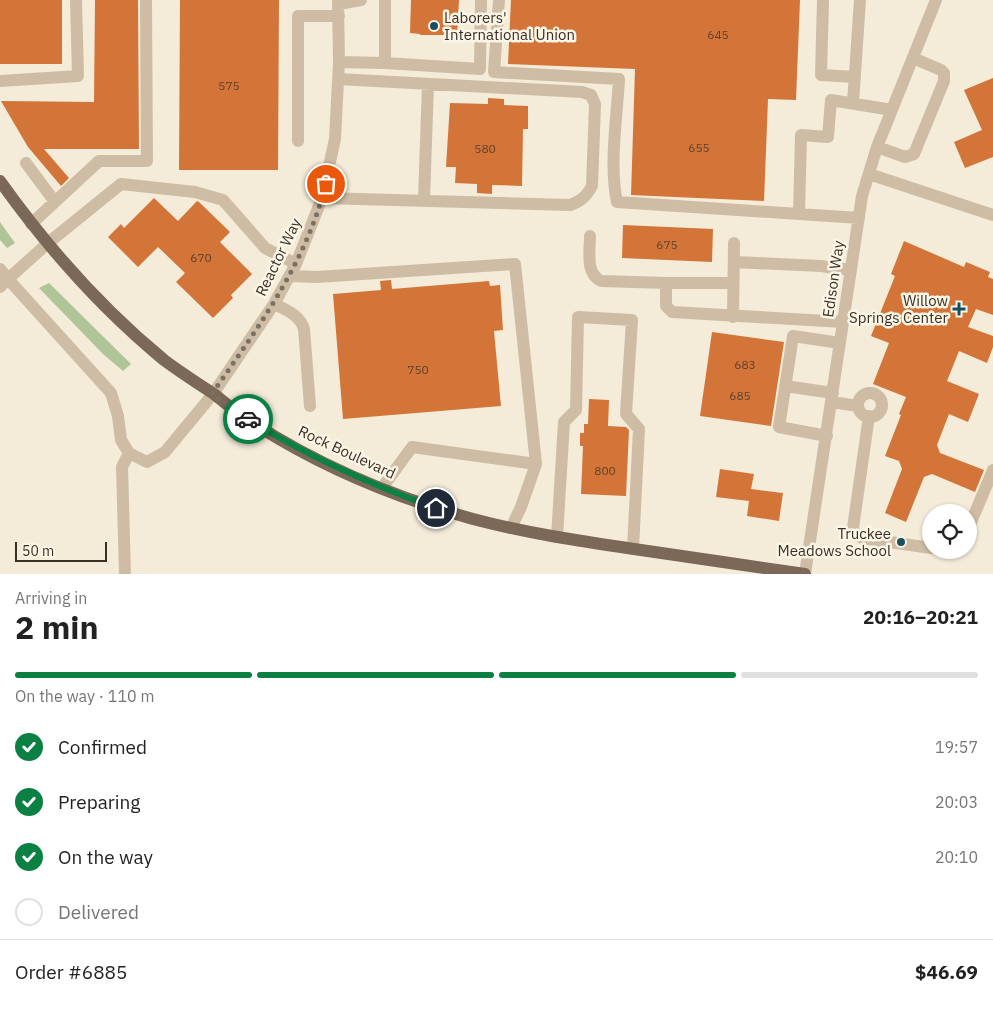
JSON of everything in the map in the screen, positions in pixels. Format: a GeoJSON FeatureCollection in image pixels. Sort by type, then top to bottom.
{"type":"FeatureCollection","features":[{"type":"Feature","properties":{"kind":"main road","name":"Rock Boulevard"},"geometry":{"type":"LineString","coordinates":[[0,181],[48,244],[103,305],[130,331],[180,372],[242,416],[329,464],[382,488],[436,508],[512,528],[633,549],[805,574]]}},
{"type":"Feature","properties":{"kind":"street"},"geometry":{"type":"LineString","coordinates":[[0,81],[78,76],[76,0]]}},
{"type":"Feature","properties":{"kind":"street"},"geometry":{"type":"LineString","coordinates":[[31,224],[99,161],[148,161],[146,0]]}},
{"type":"Feature","properties":{"kind":"street"},"geometry":{"type":"LineString","coordinates":[[298,141],[298,16],[361,0]]}},
{"type":"Feature","properties":{"kind":"street"},"geometry":{"type":"LineString","coordinates":[[385,0],[385,63]]}},
{"type":"Feature","properties":{"kind":"street"},"geometry":{"type":"LineString","coordinates":[[339,62],[480,69],[481,0]]}},
{"type":"Feature","properties":{"kind":"street"},"geometry":{"type":"LineString","coordinates":[[499,0],[494,72],[620,79],[614,161],[614,192],[617,202],[858,218]]}},
{"type":"Feature","properties":{"kind":"street"},"geometry":{"type":"LineString","coordinates":[[823,0],[821,75],[855,77]]}},
{"type":"Feature","properties":{"kind":"street"},"geometry":{"type":"LineString","coordinates":[[853,104],[860,0]]}},
{"type":"Feature","properties":{"kind":"street","name":"Edison Way"},"geometry":{"type":"LineString","coordinates":[[805,574],[858,218],[868,174],[936,0]]}},
{"type":"Feature","properties":{"kind":"street","name":"Reactor Way"},"geometry":{"type":"LineString","coordinates":[[129,453],[147,462],[165,452],[212,394],[274,304],[296,264],[322,198],[335,138],[339,62],[339,7]]}},
{"type":"Feature","properties":{"kind":"street"},"geometry":{"type":"LineString","coordinates":[[877,147],[905,157],[914,154],[944,81],[944,73],[941,70],[913,58]]}},
{"type":"Feature","properties":{"kind":"street"},"geometry":{"type":"LineString","coordinates":[[322,198],[570,206],[580,202],[587,196],[592,186],[595,104],[592,95],[582,92],[338,79]]}},
{"type":"Feature","properties":{"kind":"street"},"geometry":{"type":"LineString","coordinates":[[424,200],[428,84]]}},
{"type":"Feature","properties":{"kind":"street"},"geometry":{"type":"LineString","coordinates":[[798,214],[801,135],[828,137],[831,100],[892,110]]}},
{"type":"Feature","properties":{"kind":"street"},"geometry":{"type":"LineString","coordinates":[[26,163],[55,202]]}},
{"type":"Feature","properties":{"kind":"street"},"geometry":{"type":"LineString","coordinates":[[868,174],[993,215]]}},
{"type":"Feature","properties":{"kind":"street"},"geometry":{"type":"LineString","coordinates":[[125,574],[122,467],[129,453],[121,440],[118,416],[111,393],[3,278],[121,184],[195,192],[222,200],[264,248],[296,264]]}},
{"type":"Feature","properties":{"kind":"street"},"geometry":{"type":"LineString","coordinates":[[590,236],[590,268],[594,278],[601,281],[733,283]]}},
{"type":"Feature","properties":{"kind":"street"},"geometry":{"type":"LineString","coordinates":[[733,317],[734,244]]}},
{"type":"Feature","properties":{"kind":"street"},"geometry":{"type":"LineString","coordinates":[[734,262],[822,266],[851,270]]}},
{"type":"Feature","properties":{"kind":"street"},"geometry":{"type":"LineString","coordinates":[[290,276],[317,277],[515,264],[536,464],[512,528]]}},
{"type":"Feature","properties":{"kind":"street"},"geometry":{"type":"LineString","coordinates":[[666,283],[666,306],[672,312],[843,322]]}},
{"type":"Feature","properties":{"kind":"street"},"geometry":{"type":"LineString","coordinates":[[274,304],[298,317],[302,322],[310,406]]}},
{"type":"Feature","properties":{"kind":"street"},"geometry":{"type":"LineString","coordinates":[[557,537],[564,422],[576,410],[578,317],[632,320],[626,414],[639,429],[633,549]]}},
{"type":"Feature","properties":{"kind":"street"},"geometry":{"type":"LineString","coordinates":[[826,436],[778,427],[792,336],[840,343]]}},
{"type":"Feature","properties":{"kind":"street"},"geometry":{"type":"LineString","coordinates":[[785,386],[858,406],[862,413],[869,416],[876,415],[881,409],[882,401],[877,395],[870,393],[862,396],[858,406]]}},
{"type":"Feature","properties":{"kind":"street"},"geometry":{"type":"LineString","coordinates":[[869,416],[853,528],[856,534],[862,538],[922,547]]}},
{"type":"Feature","properties":{"kind":"street"},"geometry":{"type":"LineString","coordinates":[[382,488],[412,447],[536,464]]}},
{"type":"Feature","properties":{"kind":"street"},"geometry":{"type":"LineString","coordinates":[[977,508],[993,470]]}},
{"type":"Feature","properties":{"kind":"green space"},"geometry":{"type":"Polygon","coordinates":[[[0,222],[15,243],[7,248],[0,240],[0,222]]]}},
{"type":"Feature","properties":{"kind":"green space"},"geometry":{"type":"Polygon","coordinates":[[[49,283],[131,364],[123,371],[103,354],[39,288],[49,283]]]}},
{"type":"Feature","properties":{"kind":"building"},"geometry":{"type":"Polygon","coordinates":[[[0,0],[62,0],[62,64],[0,64],[0,0]]]}},
{"type":"Feature","properties":{"kind":"building"},"geometry":{"type":"Polygon","coordinates":[[[95,0],[138,0],[139,149],[44,149],[69,178],[61,186],[28,147],[1,101],[94,102],[95,0]]]}},
{"type":"Feature","properties":{"kind":"building"},"geometry":{"type":"Polygon","coordinates":[[[180,0],[279,0],[278,170],[179,170],[180,0]]]}},
{"type":"Feature","properties":{"kind":"building","name":"Laborers' International Union"},"geometry":{"type":"Polygon","coordinates":[[[411,0],[459,0],[457,35],[420,35],[410,33],[411,0]]]}},
{"type":"Feature","properties":{"kind":"building"},"geometry":{"type":"Polygon","coordinates":[[[511,0],[800,0],[796,100],[768,99],[764,201],[631,195],[635,69],[508,64],[511,0]]]}},
{"type":"Feature","properties":{"kind":"building"},"geometry":{"type":"Polygon","coordinates":[[[993,78],[993,157],[965,168],[954,142],[982,130],[964,90],[993,78]]]}},
{"type":"Feature","properties":{"kind":"building"},"geometry":{"type":"Polygon","coordinates":[[[488,98],[504,99],[504,105],[528,106],[528,129],[523,129],[522,186],[492,185],[492,194],[477,193],[477,184],[455,183],[456,167],[446,167],[450,103],[488,104],[488,98]]]}},
{"type":"Feature","properties":{"kind":"building"},"geometry":{"type":"Polygon","coordinates":[[[154,198],[178,221],[197,201],[199,202],[230,232],[220,242],[252,274],[231,295],[233,298],[213,318],[176,282],[185,273],[158,247],[138,267],[108,237],[121,224],[124,228],[154,198]]]}},
{"type":"Feature","properties":{"kind":"building"},"geometry":{"type":"Polygon","coordinates":[[[623,225],[713,229],[712,262],[622,258],[623,225]]]}},
{"type":"Feature","properties":{"kind":"building"},"geometry":{"type":"Polygon","coordinates":[[[904,241],[964,267],[966,262],[990,272],[988,277],[993,279],[993,315],[976,309],[968,327],[993,336],[993,347],[987,363],[959,351],[947,381],[979,394],[968,422],[949,414],[937,445],[940,453],[984,470],[975,492],[932,474],[924,477],[906,522],[885,513],[902,469],[899,461],[885,456],[906,397],[873,384],[889,343],[871,336],[895,276],[891,274],[904,241]]]}},
{"type":"Feature","properties":{"kind":"building"},"geometry":{"type":"Polygon","coordinates":[[[391,280],[392,289],[489,281],[490,286],[500,285],[503,330],[494,331],[501,406],[343,419],[333,294],[381,290],[380,281],[391,280]]]}},
{"type":"Feature","properties":{"kind":"building"},"geometry":{"type":"Polygon","coordinates":[[[712,332],[784,342],[771,426],[700,416],[712,332]]]}},
{"type":"Feature","properties":{"kind":"building"},"geometry":{"type":"Polygon","coordinates":[[[589,399],[609,400],[608,426],[626,427],[629,430],[626,496],[581,494],[583,446],[580,446],[580,433],[584,433],[584,424],[588,424],[589,399]]]}},
{"type":"Feature","properties":{"kind":"building"},"geometry":{"type":"Polygon","coordinates":[[[720,469],[754,474],[751,489],[783,493],[779,521],[747,516],[749,501],[716,497],[720,469]]]}},
{"type":"Feature","properties":{"kind":"way so far"},"geometry":{"type":"LineString","coordinates":[[248,419],[212,394],[274,304],[290,276],[310,231],[326,184]]}},
{"type":"Feature","properties":{"kind":"place","name":"Laborers' International Union"},"geometry":{"type":"Point","coordinates":[434,26]}},
{"type":"Feature","properties":{"kind":"place","name":"Willow Springs Center"},"geometry":{"type":"Point","coordinates":[959,309]}},
{"type":"Feature","properties":{"kind":"place","name":"Truckee Meadows School"},"geometry":{"type":"Point","coordinates":[901,542]}},
{"type":"Feature","properties":{"kind":"route"},"geometry":{"type":"LineString","coordinates":[[248,419],[299,449],[357,478],[436,508]]}}]}
